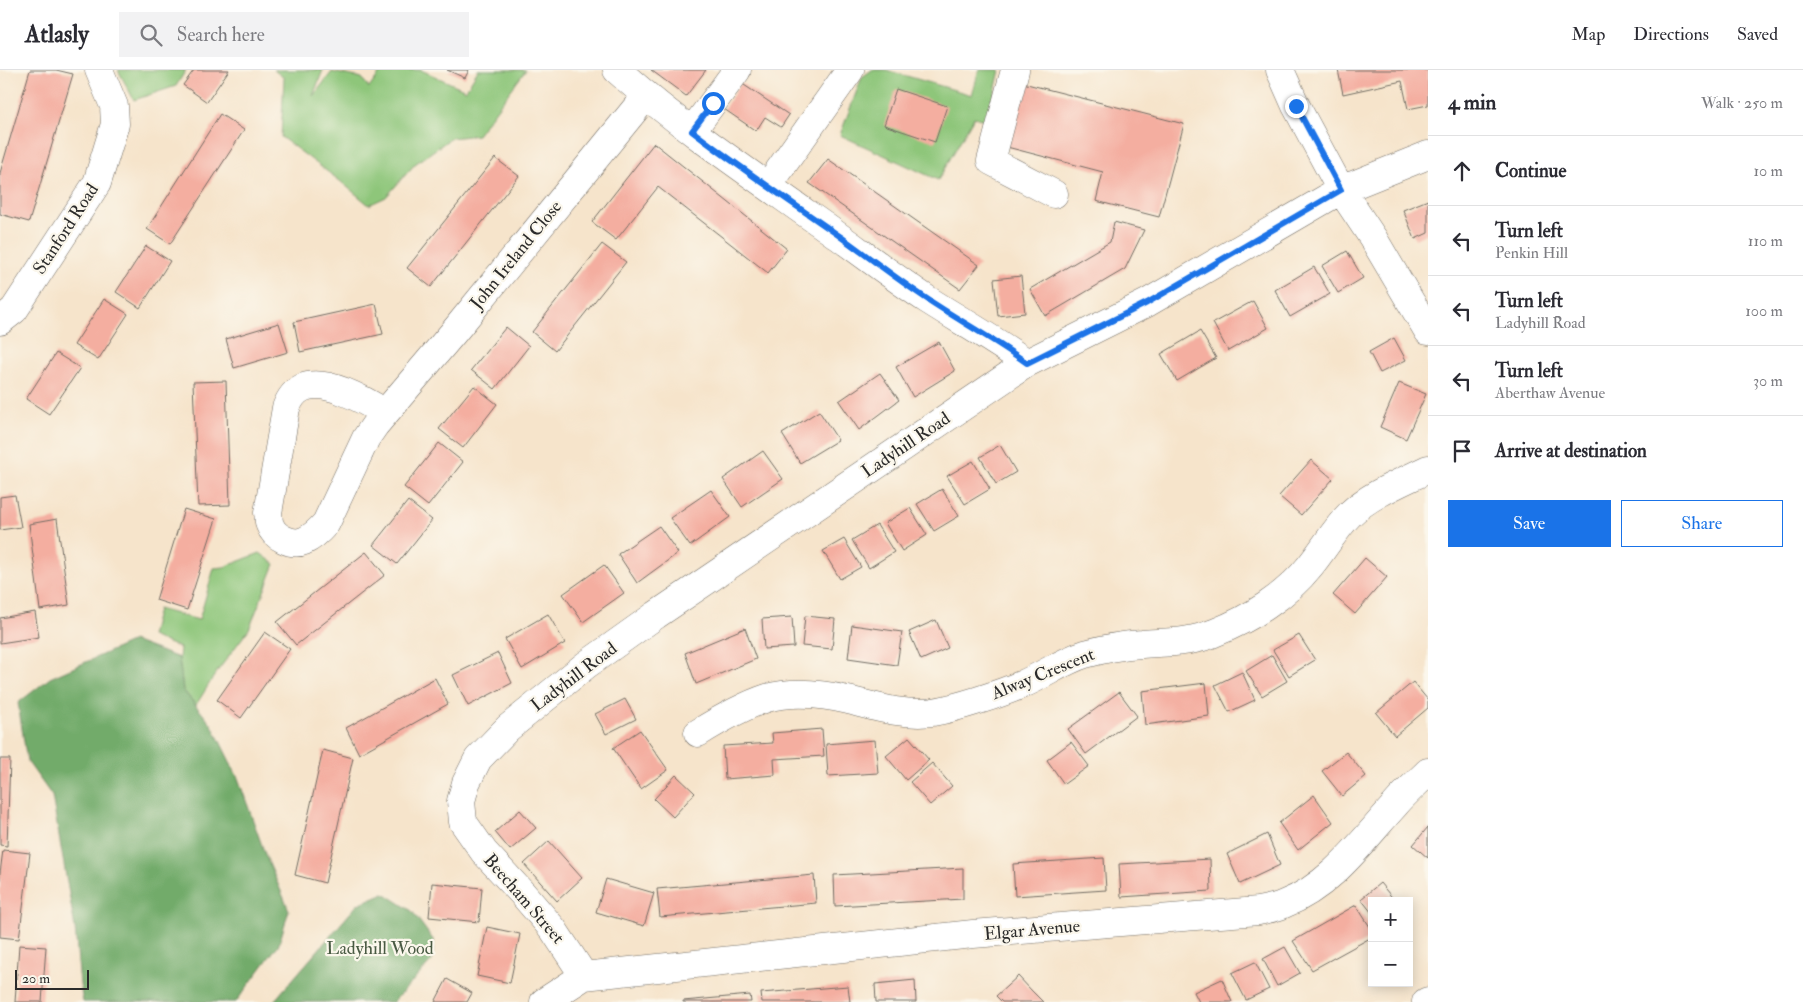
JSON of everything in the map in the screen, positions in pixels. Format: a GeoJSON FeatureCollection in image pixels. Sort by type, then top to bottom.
{"type":"FeatureCollection","features":[{"type":"Feature","properties":{"kind":"street","name":"Stanford Road"},"geometry":{"type":"LineString","coordinates":[[0,321],[14,310],[97,183],[115,124],[114,106],[99,70]]}},
{"type":"Feature","properties":{"kind":"street"},"geometry":{"type":"LineString","coordinates":[[617,70],[646,96],[692,131],[894,277],[999,342],[1027,363]]}},
{"type":"Feature","properties":{"kind":"street"},"geometry":{"type":"LineString","coordinates":[[692,131],[737,70]]}},
{"type":"Feature","properties":{"kind":"street"},"geometry":{"type":"LineString","coordinates":[[768,186],[850,70]]}},
{"type":"Feature","properties":{"kind":"street"},"geometry":{"type":"LineString","coordinates":[[1015,70],[991,161],[1054,194]]}},
{"type":"Feature","properties":{"kind":"street"},"geometry":{"type":"LineString","coordinates":[[1280,70],[1296,106],[1341,190],[1373,238],[1428,331]]}},
{"type":"Feature","properties":{"kind":"street","name":"John Ireland Close"},"geometry":{"type":"LineString","coordinates":[[385,413],[370,403],[316,384],[302,388],[290,398],[286,408],[268,513],[270,526],[278,536],[288,542],[302,542],[317,534],[326,523],[366,438],[646,96]]}},
{"type":"Feature","properties":{"kind":"street","name":"Ladyhill Road"},"geometry":{"type":"LineString","coordinates":[[463,822],[461,801],[466,783],[478,759],[508,728],[545,697],[656,615],[1027,363],[1147,303],[1341,190],[1428,155]]}},
{"type":"Feature","properties":{"kind":"street","name":"Alway Crescent"},"geometry":{"type":"LineString","coordinates":[[698,733],[768,698],[796,695],[823,695],[903,712],[933,712],[971,702],[1022,684],[1063,662],[1085,654],[1141,644],[1192,641],[1215,633],[1272,602],[1293,585],[1351,513],[1372,498],[1428,469]]}},
{"type":"Feature","properties":{"kind":"street","name":"Elgar Avenue"},"geometry":{"type":"LineString","coordinates":[[584,976],[973,934],[1258,911],[1285,904],[1307,892],[1328,876],[1350,857],[1396,804],[1428,772]]}},
{"type":"Feature","properties":{"kind":"street","name":"Beecham Street"},"geometry":{"type":"LineString","coordinates":[[463,822],[484,852],[553,929],[584,976]]}},
{"type":"Feature","properties":{"kind":"street"},"geometry":{"type":"LineString","coordinates":[[544,1002],[584,976]]}},
{"type":"Feature","properties":{"kind":"green space"},"geometry":{"type":"Polygon","coordinates":[[[118,70],[186,70],[176,86],[134,100],[118,70]]]}},
{"type":"Feature","properties":{"kind":"green space"},"geometry":{"type":"Polygon","coordinates":[[[274,70],[323,70],[313,96],[332,72],[362,78],[369,88],[382,70],[421,70],[466,90],[478,70],[526,70],[477,135],[451,138],[415,164],[386,197],[369,205],[281,137],[284,78],[274,70]]]}},
{"type":"Feature","properties":{"kind":"green space"},"geometry":{"type":"Polygon","coordinates":[[[872,70],[886,70],[972,95],[979,70],[1000,70],[988,121],[974,117],[938,180],[840,135],[862,77],[872,70]]]}},
{"type":"Feature","properties":{"kind":"green space"},"geometry":{"type":"Polygon","coordinates":[[[260,553],[275,564],[249,629],[216,673],[196,705],[183,690],[179,658],[180,648],[151,636],[158,609],[199,620],[214,568],[224,567],[260,553]]]}},
{"type":"Feature","properties":{"kind":"green space"},"geometry":{"type":"Polygon","coordinates":[[[133,641],[179,658],[183,690],[212,725],[238,778],[265,854],[289,910],[279,944],[236,1002],[83,1002],[75,928],[52,796],[27,761],[18,703],[50,678],[133,641]]]}},
{"type":"Feature","properties":{"kind":"green space","name":"Ladyhill Wood"},"geometry":{"type":"Polygon","coordinates":[[[384,893],[412,911],[434,941],[432,961],[393,1002],[273,1002],[358,904],[384,893]]]}},
{"type":"Feature","properties":{"kind":"building"},"geometry":{"type":"Polygon","coordinates":[[[30,70],[56,70],[73,74],[29,222],[0,214],[0,173],[30,70]]]}},
{"type":"Feature","properties":{"kind":"building"},"geometry":{"type":"Polygon","coordinates":[[[194,70],[229,70],[207,102],[183,85],[194,70]]]}},
{"type":"Feature","properties":{"kind":"building"},"geometry":{"type":"Polygon","coordinates":[[[447,70],[469,70],[465,78],[447,70]]]}},
{"type":"Feature","properties":{"kind":"building"},"geometry":{"type":"Polygon","coordinates":[[[651,70],[706,70],[686,96],[651,70]]]}},
{"type":"Feature","properties":{"kind":"building"},"geometry":{"type":"Polygon","coordinates":[[[1338,70],[1428,70],[1428,105],[1408,109],[1402,81],[1343,94],[1338,70]]]}},
{"type":"Feature","properties":{"kind":"building"},"geometry":{"type":"Polygon","coordinates":[[[1019,82],[1184,124],[1159,217],[1096,201],[1103,172],[1003,146],[1019,82]]]}},
{"type":"Feature","properties":{"kind":"building"},"geometry":{"type":"Polygon","coordinates":[[[741,83],[789,115],[781,127],[765,117],[756,131],[724,109],[741,83]]]}},
{"type":"Feature","properties":{"kind":"building"},"geometry":{"type":"Polygon","coordinates":[[[896,89],[947,106],[935,142],[884,125],[896,89]]]}},
{"type":"Feature","properties":{"kind":"building"},"geometry":{"type":"Polygon","coordinates":[[[220,114],[244,130],[170,244],[147,229],[220,114]]]}},
{"type":"Feature","properties":{"kind":"building"},"geometry":{"type":"Polygon","coordinates":[[[654,143],[787,249],[768,273],[658,187],[616,240],[592,222],[654,143]]]}},
{"type":"Feature","properties":{"kind":"building"},"geometry":{"type":"Polygon","coordinates":[[[495,158],[519,176],[431,287],[407,268],[495,158]]]}},
{"type":"Feature","properties":{"kind":"building"},"geometry":{"type":"Polygon","coordinates":[[[828,159],[979,265],[960,289],[809,183],[828,159]]]}},
{"type":"Feature","properties":{"kind":"building"},"geometry":{"type":"Polygon","coordinates":[[[1428,200],[1428,233],[1415,239],[1403,210],[1428,200]]]}},
{"type":"Feature","properties":{"kind":"building"},"geometry":{"type":"Polygon","coordinates":[[[1114,222],[1144,230],[1125,269],[1045,316],[1030,289],[1110,242],[1114,222]]]}},
{"type":"Feature","properties":{"kind":"building"},"geometry":{"type":"Polygon","coordinates":[[[602,244],[626,262],[555,351],[532,332],[602,244]]]}},
{"type":"Feature","properties":{"kind":"building"},"geometry":{"type":"Polygon","coordinates":[[[146,246],[170,261],[140,308],[116,292],[146,246]]]}},
{"type":"Feature","properties":{"kind":"building"},"geometry":{"type":"Polygon","coordinates":[[[1347,251],[1363,278],[1338,293],[1322,266],[1347,251]]]}},
{"type":"Feature","properties":{"kind":"building"},"geometry":{"type":"Polygon","coordinates":[[[1314,267],[1330,294],[1290,317],[1275,290],[1314,267]]]}},
{"type":"Feature","properties":{"kind":"building"},"geometry":{"type":"Polygon","coordinates":[[[1021,276],[1025,313],[998,316],[994,279],[1021,276]]]}},
{"type":"Feature","properties":{"kind":"building"},"geometry":{"type":"Polygon","coordinates":[[[104,299],[128,314],[98,360],[74,345],[104,299]]]}},
{"type":"Feature","properties":{"kind":"building"},"geometry":{"type":"Polygon","coordinates":[[[1253,301],[1268,328],[1228,351],[1213,323],[1253,301]]]}},
{"type":"Feature","properties":{"kind":"building"},"geometry":{"type":"Polygon","coordinates":[[[376,304],[383,334],[300,352],[294,322],[376,304]]]}},
{"type":"Feature","properties":{"kind":"building"},"geometry":{"type":"Polygon","coordinates":[[[279,323],[288,352],[234,368],[226,339],[279,323]]]}},
{"type":"Feature","properties":{"kind":"building"},"geometry":{"type":"Polygon","coordinates":[[[506,327],[529,346],[495,389],[471,370],[506,327]]]}},
{"type":"Feature","properties":{"kind":"building"},"geometry":{"type":"Polygon","coordinates":[[[1200,331],[1216,358],[1177,381],[1161,354],[1200,331]]]}},
{"type":"Feature","properties":{"kind":"building"},"geometry":{"type":"Polygon","coordinates":[[[1394,338],[1406,360],[1380,373],[1369,352],[1394,338]]]}},
{"type":"Feature","properties":{"kind":"building"},"geometry":{"type":"Polygon","coordinates":[[[939,342],[955,371],[913,397],[896,367],[939,342]]]}},
{"type":"Feature","properties":{"kind":"building"},"geometry":{"type":"Polygon","coordinates":[[[56,353],[80,368],[49,414],[26,399],[56,353]]]}},
{"type":"Feature","properties":{"kind":"building"},"geometry":{"type":"Polygon","coordinates":[[[880,373],[899,400],[859,430],[839,401],[880,373]]]}},
{"type":"Feature","properties":{"kind":"building"},"geometry":{"type":"Polygon","coordinates":[[[226,381],[230,505],[198,506],[193,382],[226,381]]]}},
{"type":"Feature","properties":{"kind":"building"},"geometry":{"type":"Polygon","coordinates":[[[1399,383],[1426,394],[1406,439],[1380,427],[1399,383]]]}},
{"type":"Feature","properties":{"kind":"building"},"geometry":{"type":"Polygon","coordinates":[[[474,386],[497,404],[463,448],[439,429],[474,386]]]}},
{"type":"Feature","properties":{"kind":"building"},"geometry":{"type":"Polygon","coordinates":[[[819,411],[838,440],[800,463],[782,434],[819,411]]]}},
{"type":"Feature","properties":{"kind":"building"},"geometry":{"type":"Polygon","coordinates":[[[439,443],[463,462],[428,506],[404,487],[439,443]]]}},
{"type":"Feature","properties":{"kind":"building"},"geometry":{"type":"Polygon","coordinates":[[[1000,445],[1016,472],[996,484],[980,457],[1000,445]]]}},
{"type":"Feature","properties":{"kind":"building"},"geometry":{"type":"Polygon","coordinates":[[[763,451],[783,479],[742,507],[723,479],[763,451]]]}},
{"type":"Feature","properties":{"kind":"building"},"geometry":{"type":"Polygon","coordinates":[[[1311,460],[1333,479],[1301,515],[1279,496],[1311,460]]]}},
{"type":"Feature","properties":{"kind":"building"},"geometry":{"type":"Polygon","coordinates":[[[973,461],[990,489],[965,504],[947,476],[973,461]]]}},
{"type":"Feature","properties":{"kind":"building"},"geometry":{"type":"Polygon","coordinates":[[[942,489],[959,516],[934,531],[917,504],[942,489]]]}},
{"type":"Feature","properties":{"kind":"building"},"geometry":{"type":"Polygon","coordinates":[[[711,490],[730,517],[690,546],[670,518],[711,490]]]}},
{"type":"Feature","properties":{"kind":"building"},"geometry":{"type":"Polygon","coordinates":[[[15,495],[21,527],[0,530],[0,497],[15,495]]]}},
{"type":"Feature","properties":{"kind":"building"},"geometry":{"type":"Polygon","coordinates":[[[408,501],[432,520],[397,564],[373,545],[408,501]]]}},
{"type":"Feature","properties":{"kind":"building"},"geometry":{"type":"Polygon","coordinates":[[[910,508],[927,535],[902,551],[885,523],[910,508]]]}},
{"type":"Feature","properties":{"kind":"building"},"geometry":{"type":"Polygon","coordinates":[[[184,509],[216,519],[187,610],[156,600],[184,509]]]}},
{"type":"Feature","properties":{"kind":"building"},"geometry":{"type":"Polygon","coordinates":[[[57,519],[69,605],[40,610],[29,524],[57,519]]]}},
{"type":"Feature","properties":{"kind":"building"},"geometry":{"type":"Polygon","coordinates":[[[877,525],[894,552],[869,568],[852,540],[877,525]]]}},
{"type":"Feature","properties":{"kind":"building"},"geometry":{"type":"Polygon","coordinates":[[[659,526],[678,553],[637,583],[618,554],[659,526]]]}},
{"type":"Feature","properties":{"kind":"building"},"geometry":{"type":"Polygon","coordinates":[[[844,539],[861,567],[840,579],[823,551],[844,539]]]}},
{"type":"Feature","properties":{"kind":"building"},"geometry":{"type":"Polygon","coordinates":[[[366,552],[385,575],[296,645],[277,622],[366,552]]]}},
{"type":"Feature","properties":{"kind":"building"},"geometry":{"type":"Polygon","coordinates":[[[1365,558],[1387,577],[1355,614],[1333,595],[1365,558]]]}},
{"type":"Feature","properties":{"kind":"building"},"geometry":{"type":"Polygon","coordinates":[[[604,565],[624,593],[583,622],[563,594],[604,565]]]}},
{"type":"Feature","properties":{"kind":"building"},"geometry":{"type":"Polygon","coordinates":[[[35,612],[39,637],[0,643],[0,618],[35,612]]]}},
{"type":"Feature","properties":{"kind":"building"},"geometry":{"type":"Polygon","coordinates":[[[548,614],[565,643],[522,669],[505,639],[548,614]]]}},
{"type":"Feature","properties":{"kind":"building"},"geometry":{"type":"Polygon","coordinates":[[[805,616],[835,619],[832,649],[802,646],[805,616]]]}},
{"type":"Feature","properties":{"kind":"building"},"geometry":{"type":"Polygon","coordinates":[[[792,617],[794,647],[764,649],[762,619],[792,617]]]}},
{"type":"Feature","properties":{"kind":"building"},"geometry":{"type":"Polygon","coordinates":[[[936,620],[948,648],[921,660],[909,632],[936,620]]]}},
{"type":"Feature","properties":{"kind":"building"},"geometry":{"type":"Polygon","coordinates":[[[852,625],[902,632],[897,665],[848,658],[852,625]]]}},
{"type":"Feature","properties":{"kind":"building"},"geometry":{"type":"Polygon","coordinates":[[[745,628],[756,659],[696,684],[685,653],[745,628]]]}},
{"type":"Feature","properties":{"kind":"building"},"geometry":{"type":"Polygon","coordinates":[[[265,632],[290,649],[241,718],[217,700],[265,632]]]}},
{"type":"Feature","properties":{"kind":"building"},"geometry":{"type":"Polygon","coordinates":[[[1299,635],[1315,660],[1289,676],[1273,650],[1299,635]]]}},
{"type":"Feature","properties":{"kind":"building"},"geometry":{"type":"Polygon","coordinates":[[[498,653],[512,683],[468,706],[453,675],[498,653]]]}},
{"type":"Feature","properties":{"kind":"building"},"geometry":{"type":"Polygon","coordinates":[[[1272,655],[1287,681],[1262,696],[1246,671],[1272,655]]]}},
{"type":"Feature","properties":{"kind":"building"},"geometry":{"type":"Polygon","coordinates":[[[1242,672],[1255,700],[1229,712],[1215,685],[1242,672]]]}},
{"type":"Feature","properties":{"kind":"building"},"geometry":{"type":"Polygon","coordinates":[[[435,678],[448,704],[359,754],[346,728],[435,678]]]}},
{"type":"Feature","properties":{"kind":"building"},"geometry":{"type":"Polygon","coordinates":[[[1413,682],[1428,700],[1428,708],[1395,736],[1376,713],[1413,682]]]}},
{"type":"Feature","properties":{"kind":"building"},"geometry":{"type":"Polygon","coordinates":[[[1206,683],[1209,716],[1145,725],[1142,691],[1206,683]]]}},
{"type":"Feature","properties":{"kind":"building"},"geometry":{"type":"Polygon","coordinates":[[[1119,692],[1137,716],[1086,754],[1068,729],[1119,692]]]}},
{"type":"Feature","properties":{"kind":"building"},"geometry":{"type":"Polygon","coordinates":[[[625,699],[636,719],[606,734],[595,714],[625,699]]]}},
{"type":"Feature","properties":{"kind":"building"},"geometry":{"type":"Polygon","coordinates":[[[822,729],[824,756],[774,759],[775,775],[725,779],[723,746],[773,743],[772,733],[822,729]]]}},
{"type":"Feature","properties":{"kind":"building"},"geometry":{"type":"Polygon","coordinates":[[[640,730],[668,770],[641,789],[613,748],[640,730]]]}},
{"type":"Feature","properties":{"kind":"building"},"geometry":{"type":"Polygon","coordinates":[[[909,737],[929,760],[906,780],[886,756],[909,737]]]}},
{"type":"Feature","properties":{"kind":"building"},"geometry":{"type":"Polygon","coordinates":[[[875,740],[878,773],[828,776],[826,744],[875,740]]]}},
{"type":"Feature","properties":{"kind":"building"},"geometry":{"type":"Polygon","coordinates":[[[1071,742],[1089,766],[1064,784],[1047,760],[1071,742]]]}},
{"type":"Feature","properties":{"kind":"building"},"geometry":{"type":"Polygon","coordinates":[[[323,750],[353,758],[325,883],[295,875],[323,750]]]}},
{"type":"Feature","properties":{"kind":"building"},"geometry":{"type":"Polygon","coordinates":[[[1346,752],[1366,776],[1342,796],[1322,771],[1346,752]]]}},
{"type":"Feature","properties":{"kind":"building"},"geometry":{"type":"Polygon","coordinates":[[[0,759],[10,759],[7,846],[0,845],[0,759]]]}},
{"type":"Feature","properties":{"kind":"building"},"geometry":{"type":"Polygon","coordinates":[[[932,763],[952,786],[930,805],[910,782],[932,763]]]}},
{"type":"Feature","properties":{"kind":"building"},"geometry":{"type":"Polygon","coordinates":[[[676,775],[695,793],[673,817],[654,799],[676,775]]]}},
{"type":"Feature","properties":{"kind":"building"},"geometry":{"type":"Polygon","coordinates":[[[1314,795],[1333,822],[1298,850],[1279,823],[1314,795]]]}},
{"type":"Feature","properties":{"kind":"building"},"geometry":{"type":"Polygon","coordinates":[[[520,810],[536,828],[510,850],[495,832],[520,810]]]}},
{"type":"Feature","properties":{"kind":"building"},"geometry":{"type":"Polygon","coordinates":[[[1428,827],[1428,858],[1413,845],[1428,827]]]}},
{"type":"Feature","properties":{"kind":"building"},"geometry":{"type":"Polygon","coordinates":[[[1267,834],[1280,865],[1240,884],[1227,854],[1267,834]]]}},
{"type":"Feature","properties":{"kind":"building"},"geometry":{"type":"Polygon","coordinates":[[[549,841],[582,878],[557,901],[524,864],[549,841]]]}},
{"type":"Feature","properties":{"kind":"building"},"geometry":{"type":"Polygon","coordinates":[[[3,850],[30,853],[19,939],[0,937],[0,873],[3,850]]]}},
{"type":"Feature","properties":{"kind":"building"},"geometry":{"type":"Polygon","coordinates":[[[1104,858],[1106,890],[1015,896],[1013,864],[1104,858]]]}},
{"type":"Feature","properties":{"kind":"building"},"geometry":{"type":"Polygon","coordinates":[[[1210,859],[1211,891],[1121,897],[1119,864],[1210,859]]]}},
{"type":"Feature","properties":{"kind":"building"},"geometry":{"type":"Polygon","coordinates":[[[963,868],[963,899],[835,906],[834,875],[963,868]]]}},
{"type":"Feature","properties":{"kind":"building"},"geometry":{"type":"Polygon","coordinates":[[[814,875],[816,903],[660,917],[657,889],[814,875]]]}},
{"type":"Feature","properties":{"kind":"building"},"geometry":{"type":"Polygon","coordinates":[[[606,879],[654,893],[644,926],[596,912],[606,879]]]}},
{"type":"Feature","properties":{"kind":"building"},"geometry":{"type":"Polygon","coordinates":[[[432,883],[482,888],[479,922],[429,917],[432,883]]]}},
{"type":"Feature","properties":{"kind":"building"},"geometry":{"type":"Polygon","coordinates":[[[1380,883],[1392,897],[1368,897],[1368,908],[1361,899],[1380,883]]]}},
{"type":"Feature","properties":{"kind":"building"},"geometry":{"type":"Polygon","coordinates":[[[1356,905],[1368,924],[1368,939],[1312,970],[1293,941],[1356,905]]]}},
{"type":"Feature","properties":{"kind":"building"},"geometry":{"type":"Polygon","coordinates":[[[487,927],[520,934],[510,983],[477,976],[487,927]]]}},
{"type":"Feature","properties":{"kind":"building"},"geometry":{"type":"Polygon","coordinates":[[[19,945],[46,947],[42,1002],[15,1002],[19,945]]]}},
{"type":"Feature","properties":{"kind":"building"},"geometry":{"type":"Polygon","coordinates":[[[1285,947],[1300,973],[1277,986],[1263,959],[1285,947]]]}},
{"type":"Feature","properties":{"kind":"building"},"geometry":{"type":"Polygon","coordinates":[[[1255,962],[1269,989],[1246,1000],[1232,973],[1255,962]]]}},
{"type":"Feature","properties":{"kind":"building"},"geometry":{"type":"Polygon","coordinates":[[[1018,976],[1043,1002],[1002,1002],[996,996],[1018,976]]]}},
{"type":"Feature","properties":{"kind":"building"},"geometry":{"type":"Polygon","coordinates":[[[447,979],[472,993],[467,1002],[435,1002],[447,979]]]}},
{"type":"Feature","properties":{"kind":"building"},"geometry":{"type":"Polygon","coordinates":[[[1222,979],[1232,1002],[1199,1002],[1194,992],[1222,979]]]}},
{"type":"Feature","properties":{"kind":"building"},"geometry":{"type":"Polygon","coordinates":[[[915,980],[916,1002],[876,1002],[875,984],[915,980]]]}},
{"type":"Feature","properties":{"kind":"building"},"geometry":{"type":"Polygon","coordinates":[[[848,986],[850,1002],[762,1002],[761,993],[848,986]]]}},
{"type":"Feature","properties":{"kind":"building"},"geometry":{"type":"Polygon","coordinates":[[[750,995],[751,1002],[683,1002],[683,1001],[750,995]]]}},
{"type":"Feature","properties":{"kind":"route"},"geometry":{"type":"LineString","coordinates":[[713,103],[692,131],[894,277],[929,301],[999,342],[1027,363],[1147,303],[1341,190],[1296,106]]}}]}
